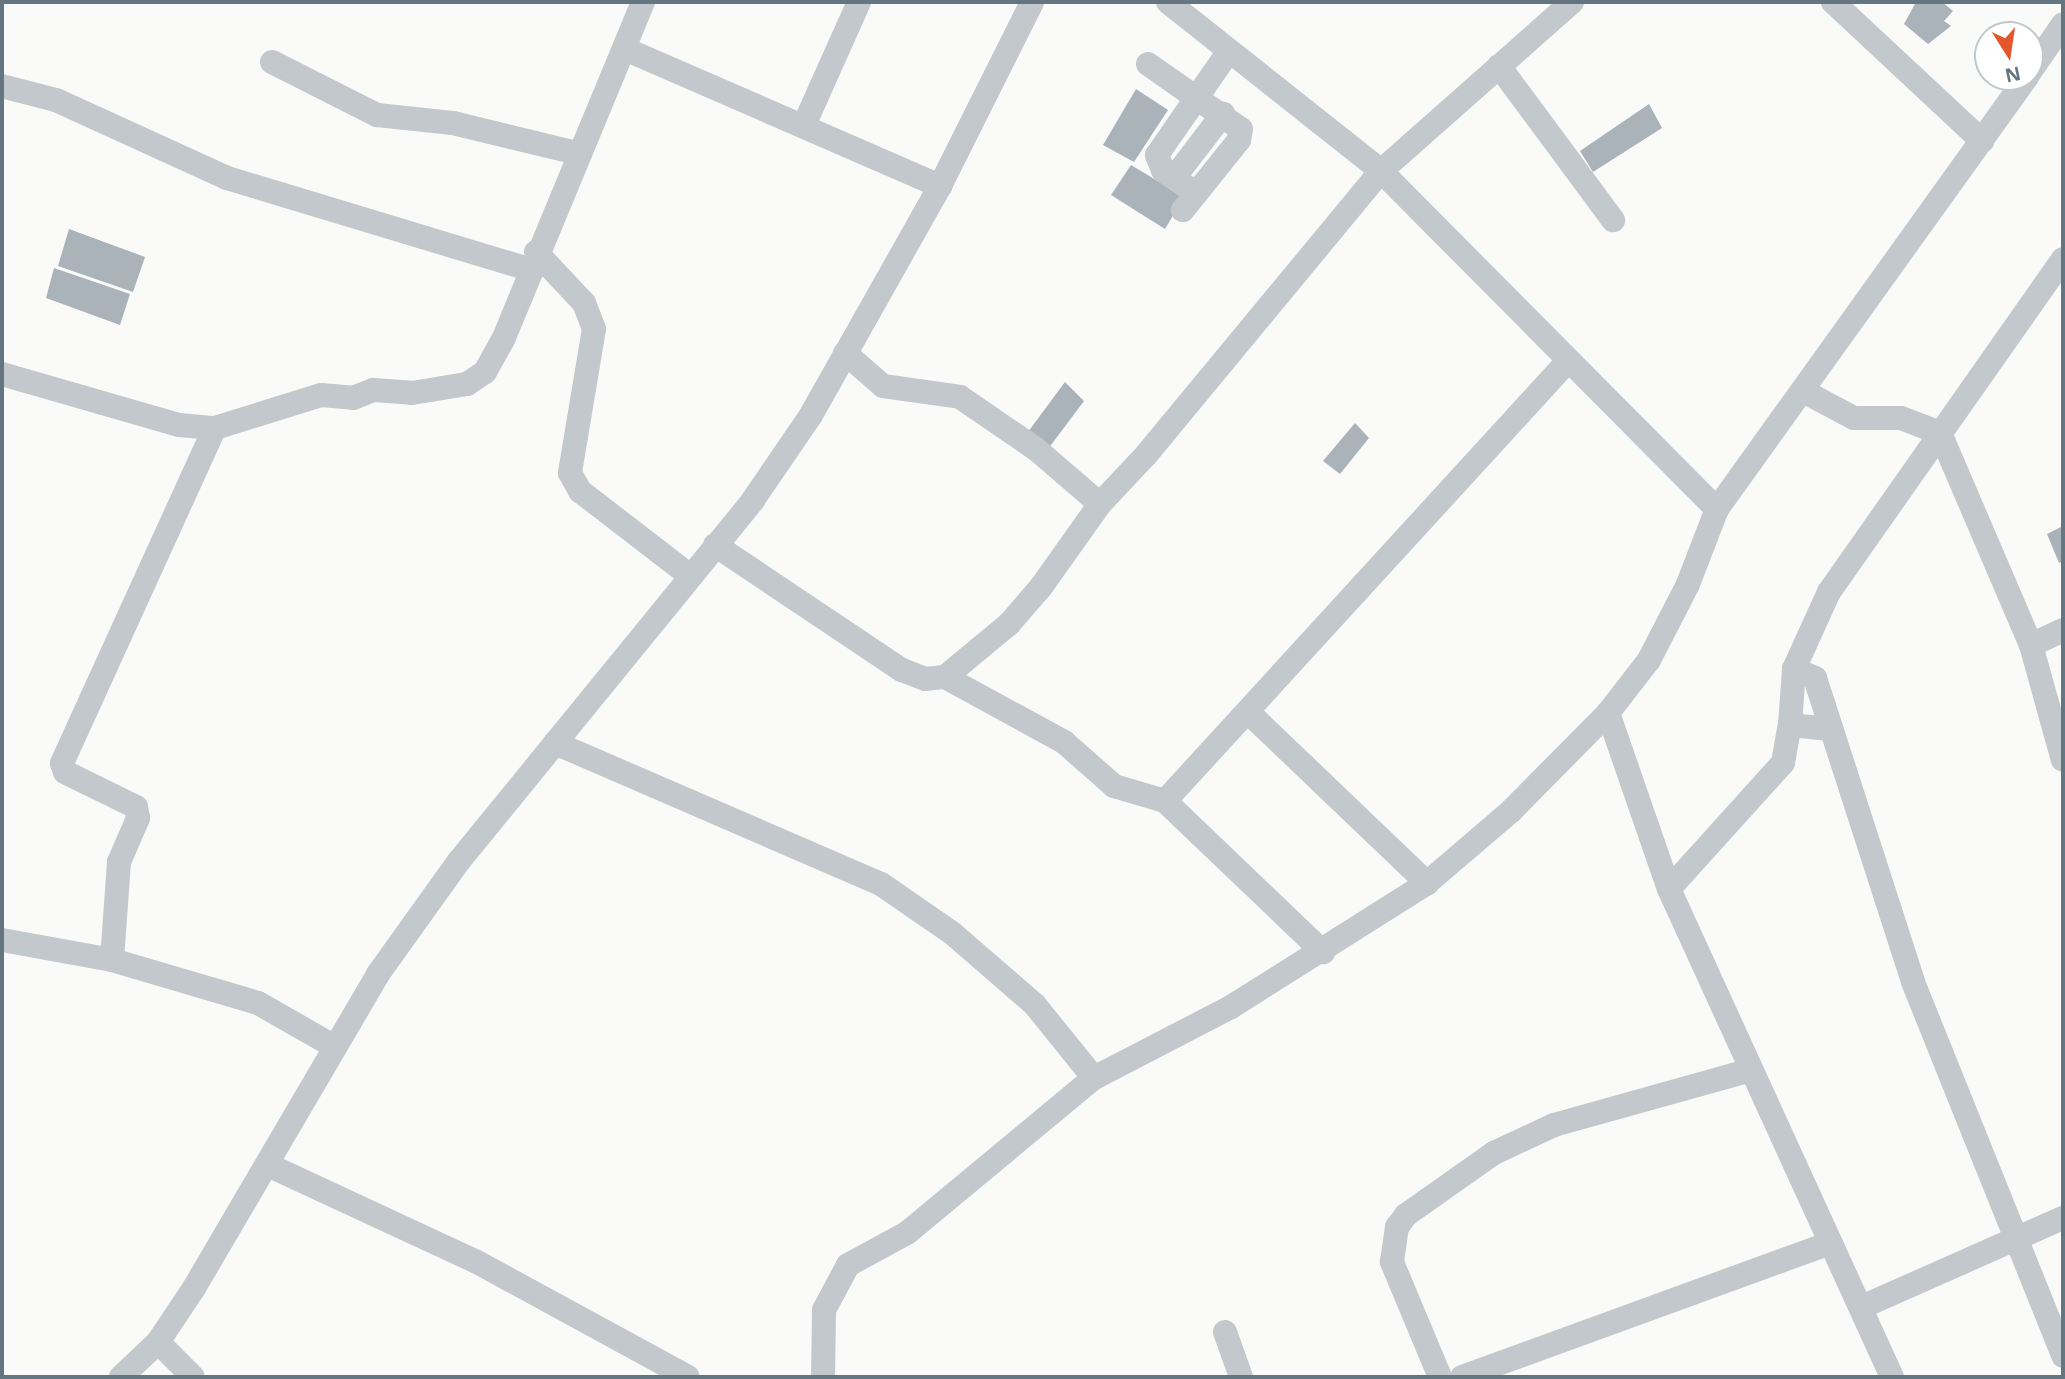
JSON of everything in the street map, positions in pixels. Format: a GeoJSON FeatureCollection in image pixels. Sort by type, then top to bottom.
{"type":"FeatureCollection","features":[{"type":"Feature","properties":{"kind":"street"},"geometry":{"type":"LineString","coordinates":[[2,374],[178,425],[215,428],[321,395],[353,398],[373,390],[412,393],[467,384],[485,372],[643,2]]}},
{"type":"Feature","properties":{"kind":"street"},"geometry":{"type":"LineString","coordinates":[[804,125],[859,2]]}},
{"type":"Feature","properties":{"kind":"street"},"geometry":{"type":"LineString","coordinates":[[121,1377],[158,1342],[268,1165],[335,1047],[459,861],[768,479],[845,353],[940,186],[1032,2]]}},
{"type":"Feature","properties":{"kind":"street"},"geometry":{"type":"LineString","coordinates":[[1168,2],[1381,170],[1567,362],[1717,509]]}},
{"type":"Feature","properties":{"kind":"street"},"geometry":{"type":"LineString","coordinates":[[715,545],[902,670],[925,679],[945,677],[1009,624],[1065,557],[1100,504],[1146,455],[1381,170],[1572,2]]}},
{"type":"Feature","properties":{"kind":"street"},"geometry":{"type":"LineString","coordinates":[[1833,2],[1982,141]]}},
{"type":"Feature","properties":{"kind":"street"},"geometry":{"type":"LineString","coordinates":[[2044,52],[2063,24]]}},
{"type":"Feature","properties":{"kind":"street"},"geometry":{"type":"LineString","coordinates":[[625,49],[940,186]]}},
{"type":"Feature","properties":{"kind":"street"},"geometry":{"type":"LineString","coordinates":[[1148,64],[1197,96],[1223,114],[1184,193],[1160,166],[1157,155],[1197,96],[1229,51]]}},
{"type":"Feature","properties":{"kind":"street"},"geometry":{"type":"LineString","coordinates":[[272,62],[377,116],[453,123],[577,153]]}},
{"type":"Feature","properties":{"kind":"street"},"geometry":{"type":"LineString","coordinates":[[1499,66],[1613,220]]}},
{"type":"Feature","properties":{"kind":"street"},"geometry":{"type":"LineString","coordinates":[[2,86],[56,100],[227,178],[534,261],[584,303],[594,329],[570,473],[580,492],[689,575]]}},
{"type":"Feature","properties":{"kind":"street"},"geometry":{"type":"LineString","coordinates":[[823,1377],[824,1311],[848,1265],[906,1233],[1094,1078],[1231,1007],[1323,952],[1427,883],[1511,811],[1608,713],[1649,660],[1688,584],[1717,509],[1805,392],[2016,91]]}},
{"type":"Feature","properties":{"kind":"street"},"geometry":{"type":"LineString","coordinates":[[1669,889],[1783,763],[1790,725],[1794,669],[1829,592],[2063,259]]}},
{"type":"Feature","properties":{"kind":"street"},"geometry":{"type":"LineString","coordinates":[[845,353],[883,386],[960,397],[1036,449],[1100,504]]}},
{"type":"Feature","properties":{"kind":"street"},"geometry":{"type":"LineString","coordinates":[[1165,801],[1567,362]]}},
{"type":"Feature","properties":{"kind":"street"},"geometry":{"type":"LineString","coordinates":[[1805,392],[1854,418],[1901,418],[1941,433],[2031,645],[2061,747]]}},
{"type":"Feature","properties":{"kind":"street"},"geometry":{"type":"LineString","coordinates":[[112,960],[119,862],[138,818],[136,807],[65,772],[62,763],[215,428]]}},
{"type":"Feature","properties":{"kind":"street"},"geometry":{"type":"LineString","coordinates":[[2031,645],[2063,630]]}},
{"type":"Feature","properties":{"kind":"street"},"geometry":{"type":"LineString","coordinates":[[1794,669],[1815,678],[1913,982],[2063,1356]]}},
{"type":"Feature","properties":{"kind":"street"},"geometry":{"type":"LineString","coordinates":[[945,677],[1064,742],[1114,786],[1165,801],[1323,952]]}},
{"type":"Feature","properties":{"kind":"street"},"geometry":{"type":"LineString","coordinates":[[1248,712],[1427,883]]}},
{"type":"Feature","properties":{"kind":"street"},"geometry":{"type":"LineString","coordinates":[[1608,713],[1669,889],[1830,1243],[1864,1306],[1892,1377]]}},
{"type":"Feature","properties":{"kind":"street"},"geometry":{"type":"LineString","coordinates":[[1790,725],[1830,729]]}},
{"type":"Feature","properties":{"kind":"street"},"geometry":{"type":"LineString","coordinates":[[555,743],[881,884],[953,933],[1034,1005],[1094,1078]]}},
{"type":"Feature","properties":{"kind":"street"},"geometry":{"type":"LineString","coordinates":[[2,940],[112,960],[258,1003],[335,1047]]}},
{"type":"Feature","properties":{"kind":"street"},"geometry":{"type":"LineString","coordinates":[[1440,1377],[1392,1262],[1397,1227],[1406,1215],[1494,1153],[1554,1125],[1751,1070]]}},
{"type":"Feature","properties":{"kind":"street"},"geometry":{"type":"LineString","coordinates":[[268,1165],[477,1262],[688,1377]]}},
{"type":"Feature","properties":{"kind":"street"},"geometry":{"type":"LineString","coordinates":[[1864,1306],[2063,1218]]}},
{"type":"Feature","properties":{"kind":"street"},"geometry":{"type":"LineString","coordinates":[[1462,1377],[1830,1243]]}},
{"type":"Feature","properties":{"kind":"street"},"geometry":{"type":"LineString","coordinates":[[1225,1332],[1241,1377]]}},
{"type":"Feature","properties":{"kind":"street"},"geometry":{"type":"LineString","coordinates":[[158,1342],[194,1377]]}},
{"type":"Feature","properties":{"kind":"building"},"geometry":{"type":"Polygon","coordinates":[[[1916,2],[1942,2],[1953,11],[1944,21],[1951,26],[1928,44],[1904,24],[1916,2]]]}},
{"type":"Feature","properties":{"kind":"building"},"geometry":{"type":"Polygon","coordinates":[[[1136,89],[1168,110],[1134,162],[1103,145],[1136,89]]]}},
{"type":"Feature","properties":{"kind":"building"},"geometry":{"type":"Polygon","coordinates":[[[1649,104],[1662,128],[1593,172],[1580,151],[1649,104]]]}},
{"type":"Feature","properties":{"kind":"building"},"geometry":{"type":"Polygon","coordinates":[[[1131,165],[1184,197],[1165,229],[1111,195],[1131,165]]]}},
{"type":"Feature","properties":{"kind":"building"},"geometry":{"type":"Polygon","coordinates":[[[69,229],[145,257],[133,292],[58,266],[69,229]]]}},
{"type":"Feature","properties":{"kind":"building"},"geometry":{"type":"Polygon","coordinates":[[[54,268],[130,294],[120,325],[46,298],[54,268]]]}},
{"type":"Feature","properties":{"kind":"building"},"geometry":{"type":"Polygon","coordinates":[[[1065,382],[1084,401],[1048,449],[1028,432],[1065,382]]]}},
{"type":"Feature","properties":{"kind":"building"},"geometry":{"type":"Polygon","coordinates":[[[1355,423],[1369,438],[1340,474],[1323,461],[1355,423]]]}},
{"type":"Feature","properties":{"kind":"building"},"geometry":{"type":"Polygon","coordinates":[[[2063,526],[2063,561],[2059,563],[2047,534],[2063,526]]]}}]}
